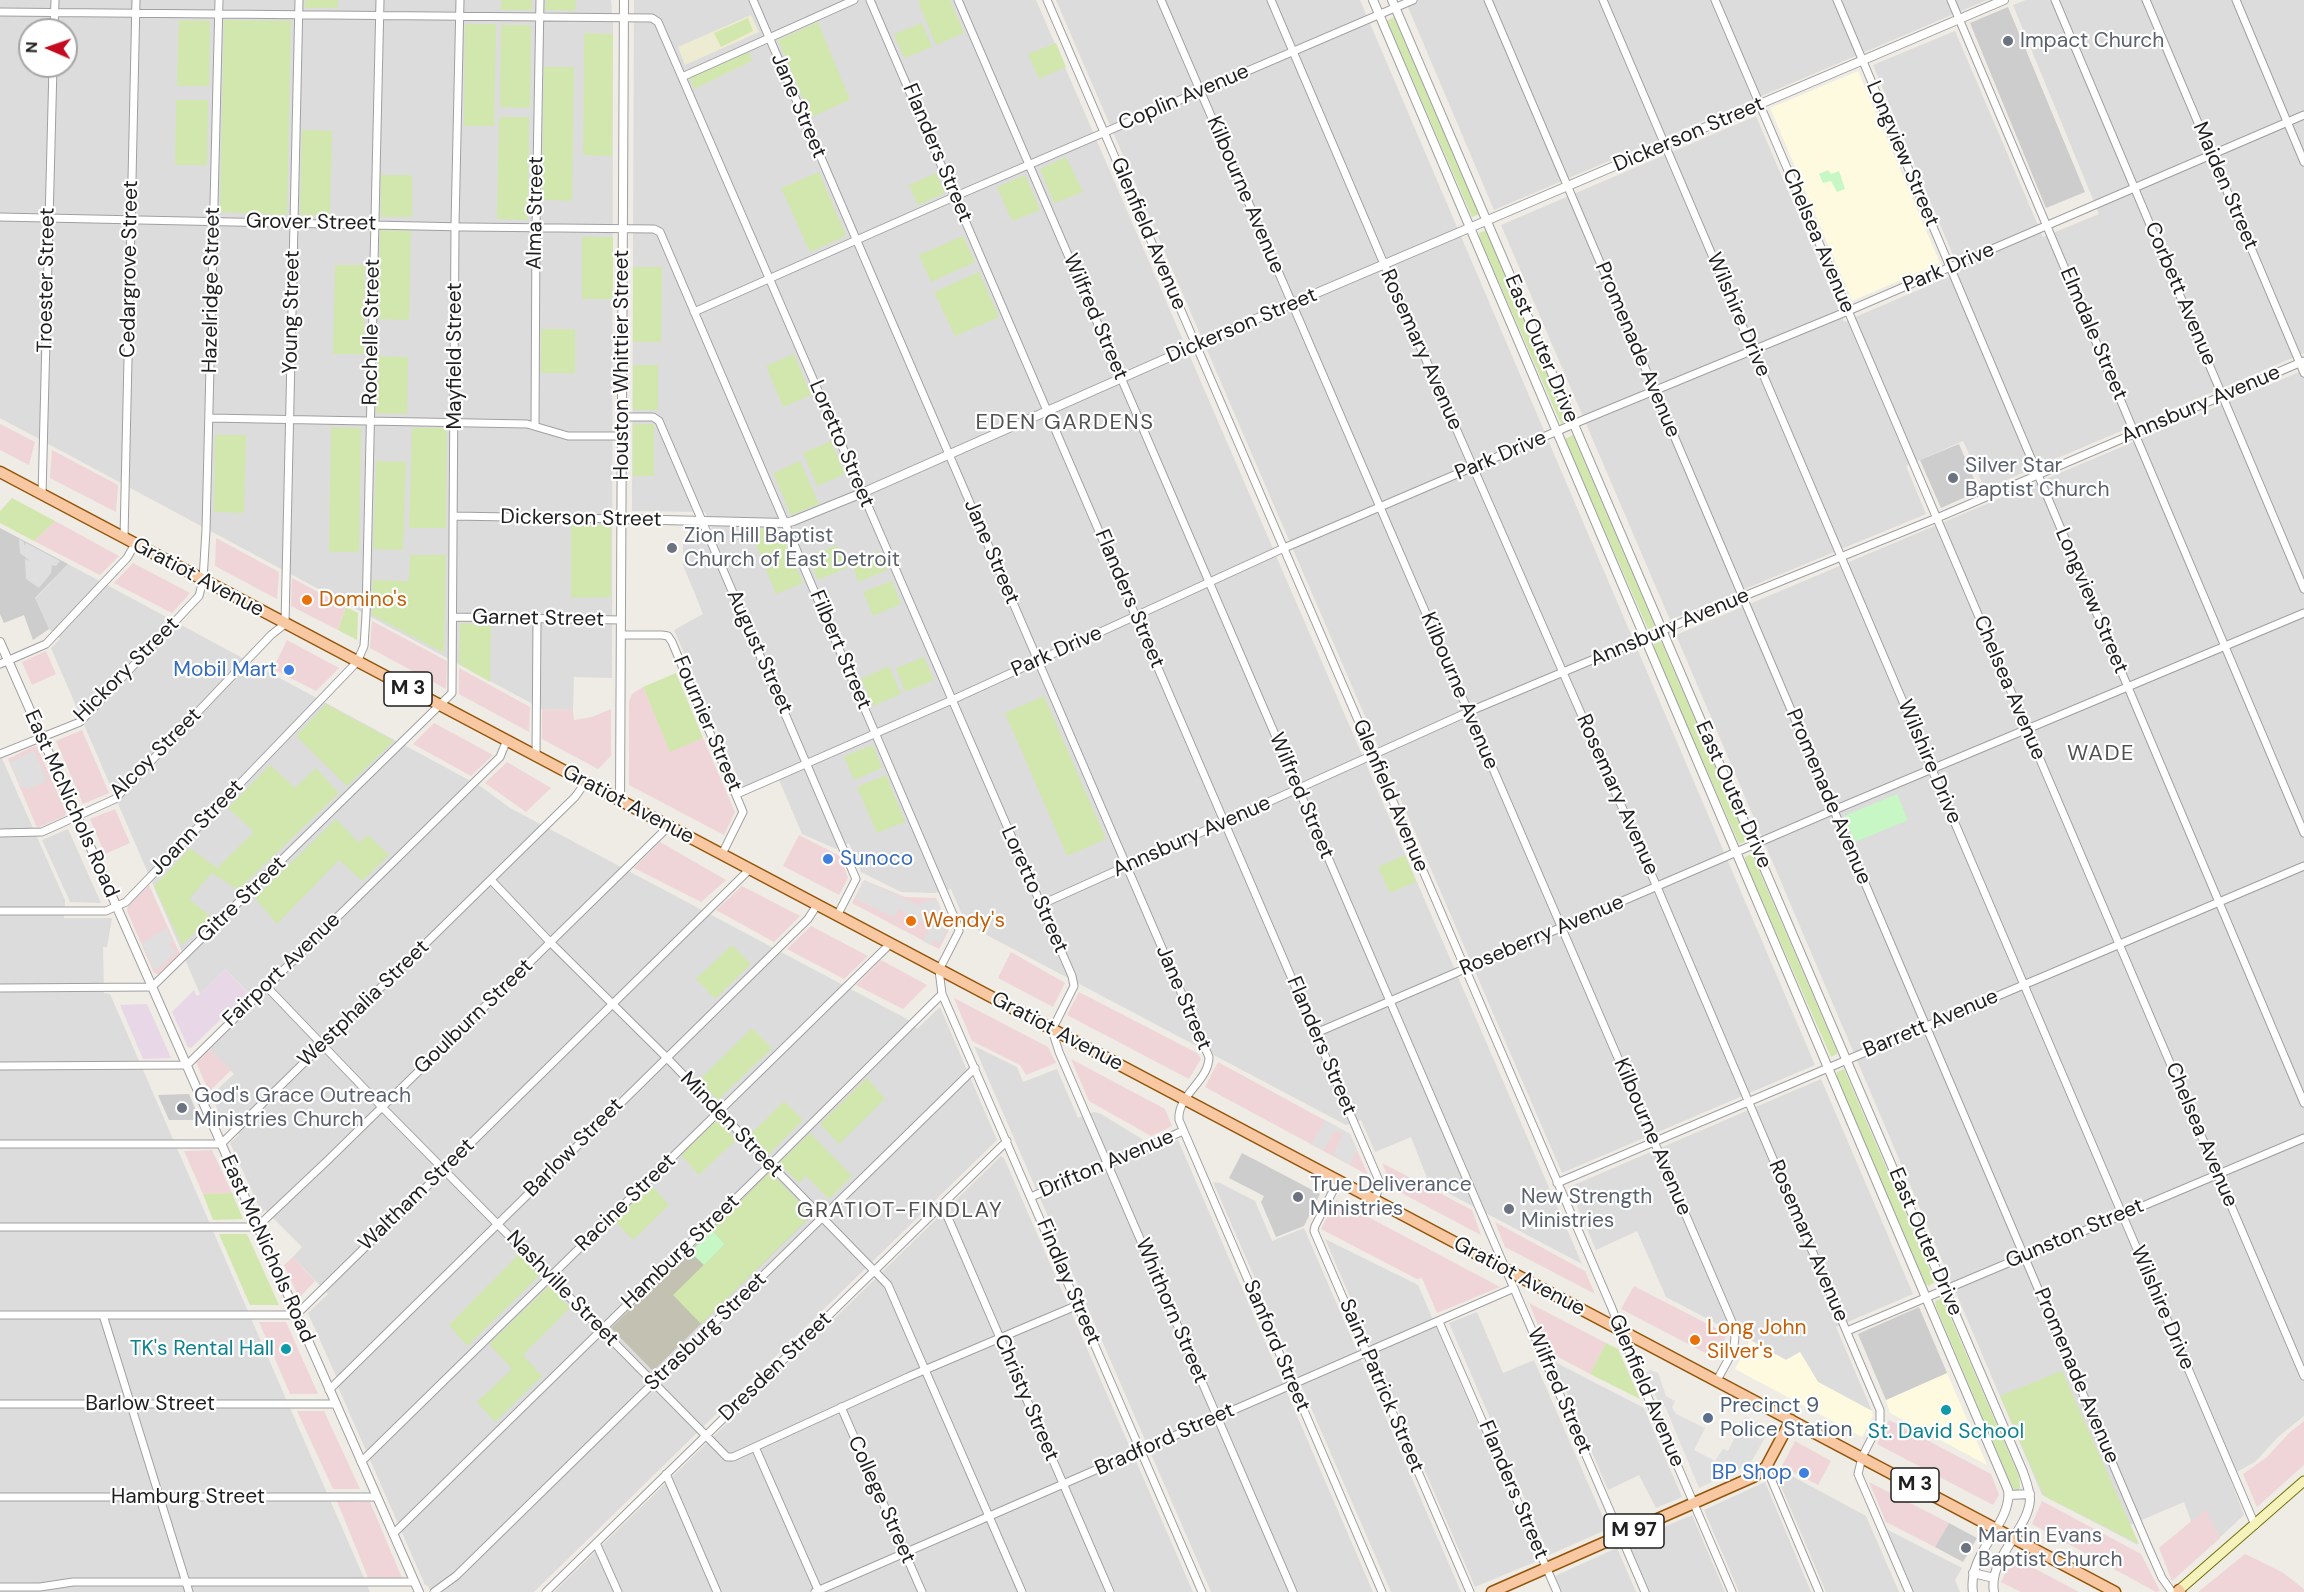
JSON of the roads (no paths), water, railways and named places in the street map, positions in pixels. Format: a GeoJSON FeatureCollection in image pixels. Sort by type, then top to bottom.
{"type":"FeatureCollection","features":[{"type":"Feature","properties":{"kind":"main road","name":"Gratiot Avenue"},"geometry":{"type":"LineString","coordinates":[[0,472],[2115,1592]]}},
{"type":"Feature","properties":{"kind":"main road","name":"M 97"},"geometry":{"type":"LineString","coordinates":[[1492,1592],[1753,1478],[1766,1467],[1791,1420]]}},
{"type":"Feature","properties":{"kind":"main road"},"geometry":{"type":"LineString","coordinates":[[2177,1592],[2304,1481]]}},
{"type":"Feature","properties":{"kind":"street"},"geometry":{"type":"LineString","coordinates":[[54,18],[55,0]]}},
{"type":"Feature","properties":{"kind":"street","name":"Cedargrove Street"},"geometry":{"type":"LineString","coordinates":[[124,538],[136,0]]}},
{"type":"Feature","properties":{"kind":"street","name":"Hazelridge Street"},"geometry":{"type":"LineString","coordinates":[[203,580],[219,0]]}},
{"type":"Feature","properties":{"kind":"street","name":"Young Street"},"geometry":{"type":"LineString","coordinates":[[285,624],[299,0]]}},
{"type":"Feature","properties":{"kind":"street","name":"Rochelle Street"},"geometry":{"type":"LineString","coordinates":[[357,662],[364,646],[365,635],[380,0]]}},
{"type":"Feature","properties":{"kind":"street","name":"Mayfield Street"},"geometry":{"type":"LineString","coordinates":[[440,706],[452,693],[455,226],[460,0]]}},
{"type":"Feature","properties":{"kind":"street","name":"Alma Street"},"geometry":{"type":"LineString","coordinates":[[535,426],[540,0]]}},
{"type":"Feature","properties":{"kind":"street","name":"Houston Whittier Street"},"geometry":{"type":"LineString","coordinates":[[620,801],[624,0]]}},
{"type":"Feature","properties":{"kind":"street","name":"Jane Street"},"geometry":{"type":"LineString","coordinates":[[753,0],[1209,1057],[1209,1065],[1185,1100]]}},
{"type":"Feature","properties":{"kind":"street"},"geometry":{"type":"LineString","coordinates":[[682,77],[854,0]]}},
{"type":"Feature","properties":{"kind":"street","name":"Flanders Street"},"geometry":{"type":"LineString","coordinates":[[870,0],[1380,1183],[1375,1200]]}},
{"type":"Feature","properties":{"kind":"street","name":"Wilfred Street"},"geometry":{"type":"LineString","coordinates":[[958,0],[1646,1592]]}},
{"type":"Feature","properties":{"kind":"street","name":"Glenfield Avenue"},"geometry":{"type":"LineString","coordinates":[[1047,0],[1732,1592]]}},
{"type":"Feature","properties":{"kind":"street","name":"Kilbourne Avenue"},"geometry":{"type":"LineString","coordinates":[[1161,0],[1736,1333],[1735,1347],[1717,1381]]}},
{"type":"Feature","properties":{"kind":"street","name":"Rosemary Avenue"},"geometry":{"type":"LineString","coordinates":[[1271,0],[1657,887],[1881,1413],[1880,1422],[1862,1457],[1858,1474],[1909,1592]]}},
{"type":"Feature","properties":{"kind":"street","name":"East Outer Drive"},"geometry":{"type":"LineString","coordinates":[[1373,0],[2009,1495]]}},
{"type":"Feature","properties":{"kind":"street","name":"Coplin Avenue"},"geometry":{"type":"LineString","coordinates":[[856,240],[1379,14],[1394,4],[1413,0]]}},
{"type":"Feature","properties":{"kind":"street","name":"Promenade Avenue"},"geometry":{"type":"LineString","coordinates":[[1488,0],[2150,1551],[2162,1578],[2177,1592]]}},
{"type":"Feature","properties":{"kind":"street","name":"Wilshire Drive"},"geometry":{"type":"LineString","coordinates":[[1603,0],[2254,1524]]}},
{"type":"Feature","properties":{"kind":"street","name":"Chelsea Avenue"},"geometry":{"type":"LineString","coordinates":[[1715,0],[2304,1376]]}},
{"type":"Feature","properties":{"kind":"street","name":"Longview Street"},"geometry":{"type":"LineString","coordinates":[[1837,0],[2304,1103]]}},
{"type":"Feature","properties":{"kind":"street","name":"Elmdale Street"},"geometry":{"type":"LineString","coordinates":[[1951,0],[2304,833]]}},
{"type":"Feature","properties":{"kind":"street","name":"Dickerson Street"},"geometry":{"type":"LineString","coordinates":[[454,516],[785,523],[862,493],[1196,345],[2004,0]]}},
{"type":"Feature","properties":{"kind":"street","name":"Corbett Avenue"},"geometry":{"type":"LineString","coordinates":[[2055,0],[2304,589]]}},
{"type":"Feature","properties":{"kind":"street","name":"Maiden Street"},"geometry":{"type":"LineString","coordinates":[[2146,0],[2302,362],[2304,373]]}},
{"type":"Feature","properties":{"kind":"street"},"geometry":{"type":"LineString","coordinates":[[2236,0],[2304,162]]}},
{"type":"Feature","properties":{"kind":"street","name":"East Outer Drive"},"geometry":{"type":"LineString","coordinates":[[1394,4],[1755,844],[2023,1472],[2030,1494]]}},
{"type":"Feature","properties":{"kind":"street"},"geometry":{"type":"LineString","coordinates":[[0,12],[624,18]]}},
{"type":"Feature","properties":{"kind":"street","name":"Loretto Street"},"geometry":{"type":"LineString","coordinates":[[624,18],[656,19],[661,26],[1074,984],[1070,998],[1059,1012],[1052,1030]]}},
{"type":"Feature","properties":{"kind":"street","name":"Troester Street"},"geometry":{"type":"LineString","coordinates":[[42,495],[53,78]]}},
{"type":"Feature","properties":{"kind":"street","name":"Park Drive"},"geometry":{"type":"LineString","coordinates":[[737,794],[952,700],[1284,548],[1848,311],[2304,115]]}},
{"type":"Feature","properties":{"kind":"street","name":"Grover Street"},"geometry":{"type":"LineString","coordinates":[[0,217],[622,229]]}},
{"type":"Feature","properties":{"kind":"street","name":"Filbert Street"},"geometry":{"type":"LineString","coordinates":[[622,229],[654,229],[660,232],[876,733],[958,926],[959,931],[939,970]]}},
{"type":"Feature","properties":{"kind":"street"},"geometry":{"type":"LineString","coordinates":[[694,312],[856,240]]}},
{"type":"Feature","properties":{"kind":"street","name":"Annsbury Avenue"},"geometry":{"type":"LineString","coordinates":[[1040,905],[1468,712],[1937,518],[2302,362]]}},
{"type":"Feature","properties":{"kind":"street","name":"August Street"},"geometry":{"type":"LineString","coordinates":[[622,417],[653,417],[659,421],[807,764],[856,879],[837,916]]}},
{"type":"Feature","properties":{"kind":"street"},"geometry":{"type":"LineString","coordinates":[[209,418],[527,424],[568,436],[622,436]]}},
{"type":"Feature","properties":{"kind":"street"},"geometry":{"type":"LineString","coordinates":[[4,662],[46,644],[127,558],[135,544]]}},
{"type":"Feature","properties":{"kind":"street","name":"Hickory Street"},"geometry":{"type":"LineString","coordinates":[[0,754],[80,722],[199,597],[203,580]]}},
{"type":"Feature","properties":{"kind":"street"},"geometry":{"type":"LineString","coordinates":[[2225,646],[2304,613]]}},
{"type":"Feature","properties":{"kind":"street","name":"Garnet Street"},"geometry":{"type":"LineString","coordinates":[[454,617],[621,620]]}},
{"type":"Feature","properties":{"kind":"street"},"geometry":{"type":"LineString","coordinates":[[536,757],[537,619]]}},
{"type":"Feature","properties":{"kind":"street","name":"Alcoy Street"},"geometry":{"type":"LineString","coordinates":[[0,832],[38,833],[118,797],[271,635],[285,624]]}},
{"type":"Feature","properties":{"kind":"street","name":"Fournier Street"},"geometry":{"type":"LineString","coordinates":[[621,635],[662,635],[668,636],[672,642],[743,812],[723,855]]}},
{"type":"Feature","properties":{"kind":"street","name":"East McNichols Road"},"geometry":{"type":"LineString","coordinates":[[0,642],[4,662],[42,739],[117,907],[419,1592]]}},
{"type":"Feature","properties":{"kind":"street","name":"Roseberry Avenue"},"geometry":{"type":"LineString","coordinates":[[1316,1033],[1834,810],[2225,646]]}},
{"type":"Feature","properties":{"kind":"street","name":"Joann Street"},"geometry":{"type":"LineString","coordinates":[[117,907],[126,902],[148,880],[357,662]]}},
{"type":"Feature","properties":{"kind":"street","name":"Gitre Street"},"geometry":{"type":"LineString","coordinates":[[152,987],[440,706]]}},
{"type":"Feature","properties":{"kind":"street","name":"Fairport Avenue"},"geometry":{"type":"LineString","coordinates":[[187,1065],[500,757],[507,742]]}},
{"type":"Feature","properties":{"kind":"street","name":"Westphalia Street"},"geometry":{"type":"LineString","coordinates":[[221,1144],[575,797],[585,783]]}},
{"type":"Feature","properties":{"kind":"street","name":"Goulburn Street"},"geometry":{"type":"LineString","coordinates":[[257,1227],[668,827]]}},
{"type":"Feature","properties":{"kind":"street","name":"Barrett Avenue"},"geometry":{"type":"LineString","coordinates":[[1557,1183],[2304,866]]}},
{"type":"Feature","properties":{"kind":"street","name":"Waltham Street"},"geometry":{"type":"LineString","coordinates":[[296,1315],[612,1003],[710,910],[750,868]]}},
{"type":"Feature","properties":{"kind":"street","name":"Minden Street"},"geometry":{"type":"LineString","coordinates":[[491,879],[891,1290],[1022,1592]]}},
{"type":"Feature","properties":{"kind":"street","name":"Barlow Street"},"geometry":{"type":"LineString","coordinates":[[329,1390],[808,919],[817,905]]}},
{"type":"Feature","properties":{"kind":"street"},"geometry":{"type":"LineString","coordinates":[[0,911],[106,911],[117,907]]}},
{"type":"Feature","properties":{"kind":"street","name":"Racine Street"},"geometry":{"type":"LineString","coordinates":[[361,1462],[890,944]]}},
{"type":"Feature","properties":{"kind":"street","name":"Findlay Street"},"geometry":{"type":"LineString","coordinates":[[939,970],[942,994],[1202,1592]]}},
{"type":"Feature","properties":{"kind":"street","name":"Nashville Street"},"geometry":{"type":"LineString","coordinates":[[266,986],[727,1457],[733,1457],[755,1447]]}},
{"type":"Feature","properties":{"kind":"street"},"geometry":{"type":"LineString","coordinates":[[0,988],[152,987]]}},
{"type":"Feature","properties":{"kind":"street","name":"Hamburg Street"},"geometry":{"type":"LineString","coordinates":[[393,1534],[942,994]]}},
{"type":"Feature","properties":{"kind":"street","name":"Whithorn Street"},"geometry":{"type":"LineString","coordinates":[[1052,1030],[1059,1052],[1107,1164],[1293,1592]]}},
{"type":"Feature","properties":{"kind":"street"},"geometry":{"type":"LineString","coordinates":[[0,1066],[187,1065]]}},
{"type":"Feature","properties":{"kind":"street","name":"Strasburg Street"},"geometry":{"type":"LineString","coordinates":[[434,1592],[456,1576],[975,1068]]}},
{"type":"Feature","properties":{"kind":"street","name":"Sanford Street"},"geometry":{"type":"LineString","coordinates":[[1185,1100],[1178,1116],[1183,1131],[1382,1592]]}},
{"type":"Feature","properties":{"kind":"street","name":"Drifton Avenue"},"geometry":{"type":"LineString","coordinates":[[1031,1197],[1183,1131]]}},
{"type":"Feature","properties":{"kind":"street","name":"Gunston Street"},"geometry":{"type":"LineString","coordinates":[[1847,1331],[2304,1138]]}},
{"type":"Feature","properties":{"kind":"street","name":"Dresden Street"},"geometry":{"type":"LineString","coordinates":[[546,1592],[1007,1141]]}},
{"type":"Feature","properties":{"kind":"street"},"geometry":{"type":"LineString","coordinates":[[0,1144],[221,1144]]}},
{"type":"Feature","properties":{"kind":"street","name":"Saint Patrick Street"},"geometry":{"type":"LineString","coordinates":[[1338,1181],[1314,1226],[1314,1231],[1470,1592]]}},
{"type":"Feature","properties":{"kind":"street","name":"Christy Street"},"geometry":{"type":"LineString","coordinates":[[942,1204],[1110,1592]]}},
{"type":"Feature","properties":{"kind":"street"},"geometry":{"type":"LineString","coordinates":[[0,1227],[257,1227]]}},
{"type":"Feature","properties":{"kind":"street","name":"Bradford Street"},"geometry":{"type":"LineString","coordinates":[[817,1591],[1515,1288]]}},
{"type":"Feature","properties":{"kind":"street"},"geometry":{"type":"LineString","coordinates":[[817,1591],[755,1447],[841,1407],[1078,1305]]}},
{"type":"Feature","properties":{"kind":"street"},"geometry":{"type":"LineString","coordinates":[[0,1315],[296,1315]]}},
{"type":"Feature","properties":{"kind":"street"},"geometry":{"type":"LineString","coordinates":[[103,1315],[184,1582],[189,1592]]}},
{"type":"Feature","properties":{"kind":"street","name":"Flanders Street"},"geometry":{"type":"LineString","coordinates":[[1439,1322],[1557,1592]]}},
{"type":"Feature","properties":{"kind":"street","name":"Barlow Street"},"geometry":{"type":"LineString","coordinates":[[0,1404],[335,1404]]}},
{"type":"Feature","properties":{"kind":"street","name":"College Street"},"geometry":{"type":"LineString","coordinates":[[841,1407],[922,1592]]}},
{"type":"Feature","properties":{"kind":"street"},"geometry":{"type":"LineString","coordinates":[[1766,1467],[1819,1592]]}},
{"type":"Feature","properties":{"kind":"street"},"geometry":{"type":"LineString","coordinates":[[666,1474],[717,1592]]}},
{"type":"Feature","properties":{"kind":"street"},"geometry":{"type":"LineString","coordinates":[[1973,1592],[1973,1573],[2006,1507],[2009,1495],[2030,1494],[2029,1507],[1994,1578],[1994,1592]]}},
{"type":"Feature","properties":{"kind":"street","name":"Hamburg Street"},"geometry":{"type":"LineString","coordinates":[[0,1497],[377,1497]]}},
{"type":"Feature","properties":{"kind":"street"},"geometry":{"type":"LineString","coordinates":[[596,1543],[618,1592]]}},
{"type":"Feature","properties":{"kind":"street"},"geometry":{"type":"LineString","coordinates":[[1973,1573],[1994,1578]]}},
{"type":"Feature","properties":{"kind":"street"},"geometry":{"type":"LineString","coordinates":[[0,1587],[40,1587],[69,1583],[414,1582]]}},
{"type":"Feature","properties":{"kind":"street"},"geometry":{"type":"LineString","coordinates":[[69,1583],[69,1592]]}},
{"type":"Feature","properties":{"kind":"place","name":"Impact Church"},"geometry":{"type":"Point","coordinates":[2008,41]}},
{"type":"Feature","properties":{"kind":"place","name":"Silver Star Baptist Church"},"geometry":{"type":"Point","coordinates":[1953,478]}},
{"type":"Feature","properties":{"kind":"place","name":"Zion Hill Baptist Church of East Detroit"},"geometry":{"type":"Point","coordinates":[672,548]}},
{"type":"Feature","properties":{"kind":"place","name":"Domino's"},"geometry":{"type":"Point","coordinates":[307,600]}},
{"type":"Feature","properties":{"kind":"place","name":"Mobil Mart"},"geometry":{"type":"Point","coordinates":[289,670]}},
{"type":"Feature","properties":{"kind":"place","name":"Sunoco"},"geometry":{"type":"Point","coordinates":[828,859]}},
{"type":"Feature","properties":{"kind":"place","name":"Wendy's"},"geometry":{"type":"Point","coordinates":[911,921]}},
{"type":"Feature","properties":{"kind":"place","name":"God's Grace Outreach Ministries Church"},"geometry":{"type":"Point","coordinates":[182,1108]}},
{"type":"Feature","properties":{"kind":"place","name":"True Deliverance Ministries"},"geometry":{"type":"Point","coordinates":[1298,1197]}},
{"type":"Feature","properties":{"kind":"place","name":"New Strength Ministries"},"geometry":{"type":"Point","coordinates":[1509,1209]}},
{"type":"Feature","properties":{"kind":"place","name":"Long John Silver's"},"geometry":{"type":"Point","coordinates":[1695,1340]}},
{"type":"Feature","properties":{"kind":"place","name":"TK's Rental Hall"},"geometry":{"type":"Point","coordinates":[286,1349]}},
{"type":"Feature","properties":{"kind":"place","name":"St. David School"},"geometry":{"type":"Point","coordinates":[1946,1410]}},
{"type":"Feature","properties":{"kind":"place","name":"Precinct 9 Police Station"},"geometry":{"type":"Point","coordinates":[1708,1418]}},
{"type":"Feature","properties":{"kind":"place","name":"BP Shop"},"geometry":{"type":"Point","coordinates":[1804,1473]}},
{"type":"Feature","properties":{"kind":"place","name":"Martin Evans Baptist Church"},"geometry":{"type":"Point","coordinates":[1966,1548]}},
{"type":"Feature","properties":{"kind":"district","name":"EDEN GARDENS"},"geometry":{"type":"Point","coordinates":[1065,423]}},
{"type":"Feature","properties":{"kind":"district","name":"WADE"},"geometry":{"type":"Point","coordinates":[2101,754]}},
{"type":"Feature","properties":{"kind":"district","name":"GRATIOT-FINDLAY"},"geometry":{"type":"Point","coordinates":[900,1211]}}]}
